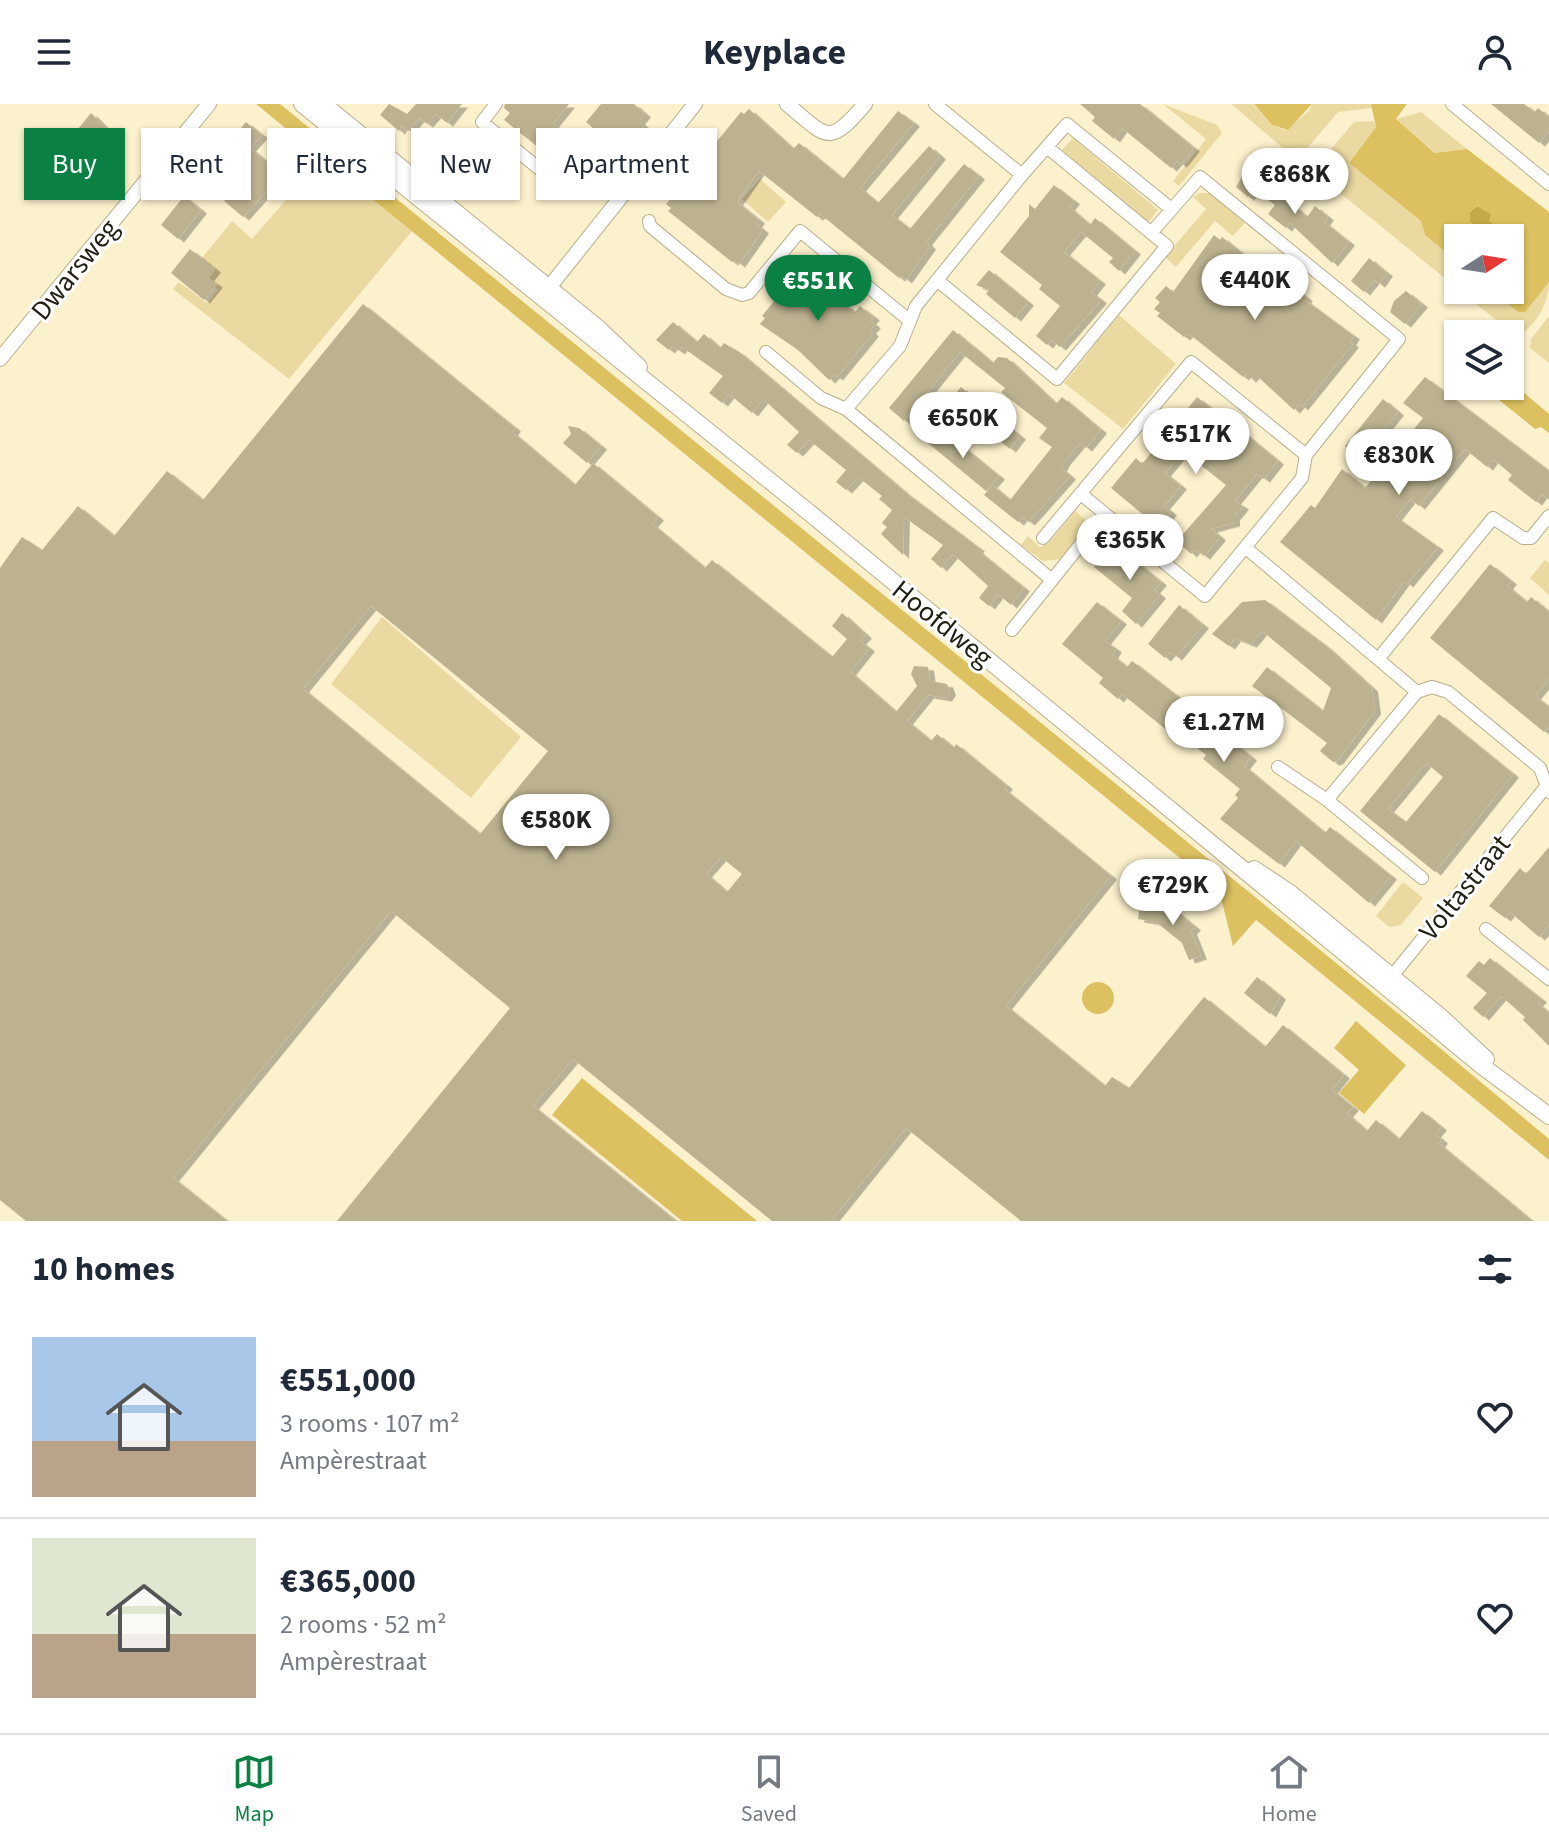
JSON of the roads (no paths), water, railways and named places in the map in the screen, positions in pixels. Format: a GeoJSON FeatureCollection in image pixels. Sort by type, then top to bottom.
{"type":"FeatureCollection","features":[{"type":"Feature","properties":{"kind":"main road","name":"Hoofdweg"},"geometry":{"type":"LineString","coordinates":[[302,104],[544,293]]}},
{"type":"Feature","properties":{"kind":"main road","name":"Hoofdweg"},"geometry":{"type":"LineString","coordinates":[[323,104],[664,395],[1222,850],[1249,876],[1388,981],[1482,1066],[1549,1116]]}},
{"type":"Feature","properties":{"kind":"street","name":"Dwarsweg"},"geometry":{"type":"LineString","coordinates":[[0,359],[209,104]]}},
{"type":"Feature","properties":{"kind":"street"},"geometry":{"type":"LineString","coordinates":[[496,104],[482,122],[536,166]]}},
{"type":"Feature","properties":{"kind":"street"},"geometry":{"type":"LineString","coordinates":[[544,293],[695,104]]}},
{"type":"Feature","properties":{"kind":"street"},"geometry":{"type":"LineString","coordinates":[[787,104],[817,129],[830,134],[843,131],[865,104]]}},
{"type":"Feature","properties":{"kind":"street"},"geometry":{"type":"LineString","coordinates":[[935,104],[1022,175]]}},
{"type":"Feature","properties":{"kind":"street"},"geometry":{"type":"LineString","coordinates":[[1452,104],[1549,184]]}},
{"type":"Feature","properties":{"kind":"street"},"geometry":{"type":"LineString","coordinates":[[846,409],[900,346],[916,306],[1067,124],[1170,208]]}},
{"type":"Feature","properties":{"kind":"street"},"geometry":{"type":"LineString","coordinates":[[937,280],[1057,379],[1167,246],[1047,147]]}},
{"type":"Feature","properties":{"kind":"street"},"geometry":{"type":"LineString","coordinates":[[1081,494],[1205,596],[1302,478],[1306,455],[1399,339],[1200,177],[1151,233]]}},
{"type":"Feature","properties":{"kind":"street"},"geometry":{"type":"LineString","coordinates":[[649,221],[650,226],[726,289],[742,295],[749,293],[800,231],[910,321]]}},
{"type":"Feature","properties":{"kind":"street"},"geometry":{"type":"LineString","coordinates":[[766,352],[821,398],[846,409],[1052,580]]}},
{"type":"Feature","properties":{"kind":"street"},"geometry":{"type":"LineString","coordinates":[[1043,538],[1191,362],[1306,455]]}},
{"type":"Feature","properties":{"kind":"street"},"geometry":{"type":"LineString","coordinates":[[1012,630],[1105,514]]}},
{"type":"Feature","properties":{"kind":"street"},"geometry":{"type":"LineString","coordinates":[[1379,658],[1493,518],[1523,538],[1531,538],[1549,516]]}},
{"type":"Feature","properties":{"kind":"street"},"geometry":{"type":"LineString","coordinates":[[1246,548],[1417,692]]}},
{"type":"Feature","properties":{"kind":"street"},"geometry":{"type":"LineString","coordinates":[[1327,800],[1417,692],[1432,687],[1448,692],[1540,768],[1547,790]]}},
{"type":"Feature","properties":{"kind":"street"},"geometry":{"type":"LineString","coordinates":[[1278,767],[1327,800],[1422,878]]}},
{"type":"Feature","properties":{"kind":"street","name":"Voltastraat"},"geometry":{"type":"LineString","coordinates":[[1388,981],[1547,790]]}},
{"type":"Feature","properties":{"kind":"street"},"geometry":{"type":"LineString","coordinates":[[1486,929],[1549,979]]}}]}
